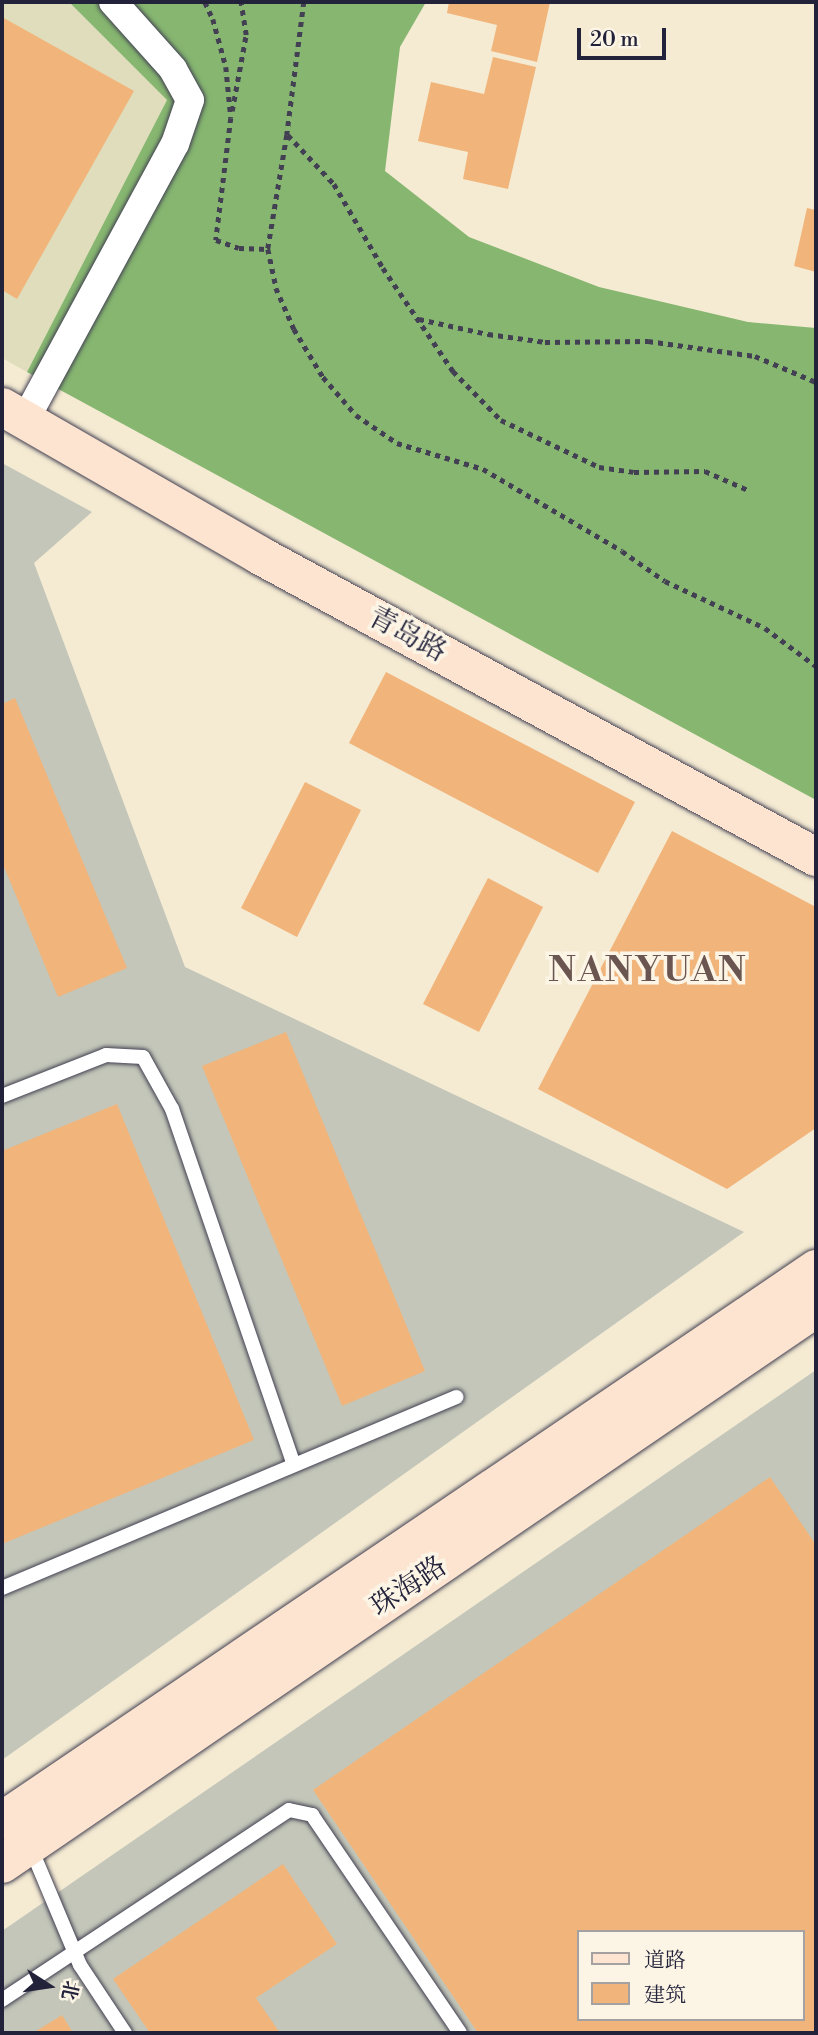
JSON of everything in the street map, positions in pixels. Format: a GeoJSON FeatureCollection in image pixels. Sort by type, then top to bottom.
{"type":"FeatureCollection","features":[{"type":"Feature","properties":{"kind":"main road","name":"青岛路"},"geometry":{"type":"LineString","coordinates":[[13,414],[259,555],[816,857]]}},
{"type":"Feature","properties":{"kind":"main road","name":"珠海路"},"geometry":{"type":"LineString","coordinates":[[11,1843],[816,1269]]}},
{"type":"Feature","properties":{"kind":"main road","name":"珠海路"},"geometry":{"type":"LineString","coordinates":[[11,1843],[816,1308]]}},
{"type":"Feature","properties":{"kind":"street"},"geometry":{"type":"LineString","coordinates":[[13,414],[175,144],[190,100],[173,69],[113,2]]}},
{"type":"Feature","properties":{"kind":"lane"},"geometry":{"type":"LineString","coordinates":[[2,1096],[106,1055],[143,1057],[172,1109],[294,1465]]}},
{"type":"Feature","properties":{"kind":"lane"},"geometry":{"type":"LineString","coordinates":[[2,1588],[456,1397]]}},
{"type":"Feature","properties":{"kind":"lane"},"geometry":{"type":"LineString","coordinates":[[2,2000],[289,1810],[312,1815],[460,2033]]}},
{"type":"Feature","properties":{"kind":"lane"},"geometry":{"type":"LineString","coordinates":[[11,1843],[125,2033]]}},
{"type":"Feature","properties":{"kind":"path"},"geometry":{"type":"LineString","coordinates":[[205,2],[214,19],[226,67],[231,118]]}},
{"type":"Feature","properties":{"kind":"path"},"geometry":{"type":"LineString","coordinates":[[241,2],[246,36],[231,118],[216,240],[239,248],[268,249]]}},
{"type":"Feature","properties":{"kind":"path"},"geometry":{"type":"LineString","coordinates":[[304,2],[287,135],[268,249],[275,288],[294,329],[323,377],[356,415],[397,443],[483,469],[622,551],[665,581],[765,628],[816,666]]}},
{"type":"Feature","properties":{"kind":"path"},"geometry":{"type":"LineString","coordinates":[[287,135],[334,184],[383,268],[453,371],[501,420],[599,467],[634,472],[705,471],[748,490]]}},
{"type":"Feature","properties":{"kind":"path"},"geometry":{"type":"LineString","coordinates":[[418,318],[488,334],[545,342],[648,341],[755,356],[816,382]]}},
{"type":"Feature","properties":{"kind":"shaded area"},"geometry":{"type":"Polygon","coordinates":[[[2,2],[69,2],[167,100],[27,372],[2,358],[2,2]]]}},
{"type":"Feature","properties":{"kind":"shaded area"},"geometry":{"type":"Polygon","coordinates":[[[2,463],[92,512],[34,563],[185,967],[744,1232],[2,1760],[2,463]]]}},
{"type":"Feature","properties":{"kind":"shaded area"},"geometry":{"type":"Polygon","coordinates":[[[816,1370],[816,2033],[2,2033],[2,1931],[816,1370]]]}},
{"type":"Feature","properties":{"kind":"green space"},"geometry":{"type":"Polygon","coordinates":[[[69,2],[426,2],[400,47],[385,171],[469,237],[599,287],[748,322],[816,328],[816,800],[27,372],[167,100],[69,2]]]}},
{"type":"Feature","properties":{"kind":"building"},"geometry":{"type":"Polygon","coordinates":[[[449,2],[550,2],[537,62],[491,51],[497,25],[447,13],[449,2]]]}},
{"type":"Feature","properties":{"kind":"building"},"geometry":{"type":"Polygon","coordinates":[[[2,17],[134,91],[17,299],[2,290],[2,17]]]}},
{"type":"Feature","properties":{"kind":"building"},"geometry":{"type":"Polygon","coordinates":[[[493,57],[536,67],[508,189],[463,179],[468,152],[418,141],[431,82],[484,94],[493,57]]]}},
{"type":"Feature","properties":{"kind":"building"},"geometry":{"type":"Polygon","coordinates":[[[807,208],[816,210],[816,272],[794,266],[807,208]]]}},
{"type":"Feature","properties":{"kind":"building"},"geometry":{"type":"Polygon","coordinates":[[[386,672],[635,802],[598,873],[349,743],[386,672]]]}},
{"type":"Feature","properties":{"kind":"building"},"geometry":{"type":"Polygon","coordinates":[[[15,698],[127,968],[58,997],[2,862],[2,704],[15,698]]]}},
{"type":"Feature","properties":{"kind":"building"},"geometry":{"type":"Polygon","coordinates":[[[305,782],[361,810],[297,937],[241,908],[305,782]]]}},
{"type":"Feature","properties":{"kind":"building"},"geometry":{"type":"Polygon","coordinates":[[[672,831],[816,907],[816,1128],[727,1189],[538,1089],[672,831]]]}},
{"type":"Feature","properties":{"kind":"building"},"geometry":{"type":"Polygon","coordinates":[[[488,878],[543,907],[479,1032],[423,1004],[488,878]]]}},
{"type":"Feature","properties":{"kind":"building"},"geometry":{"type":"Polygon","coordinates":[[[286,1032],[425,1371],[342,1406],[202,1066],[286,1032]]]}},
{"type":"Feature","properties":{"kind":"building"},"geometry":{"type":"Polygon","coordinates":[[[117,1104],[254,1440],[2,1544],[2,1151],[117,1104]]]}},
{"type":"Feature","properties":{"kind":"building"},"geometry":{"type":"Polygon","coordinates":[[[770,1477],[816,1545],[816,2033],[478,2033],[313,1790],[770,1477]]]}},
{"type":"Feature","properties":{"kind":"building"},"geometry":{"type":"Polygon","coordinates":[[[283,1864],[337,1944],[256,1998],[280,2033],[150,2033],[113,1979],[283,1864]]]}},
{"type":"Feature","properties":{"kind":"building"},"geometry":{"type":"Polygon","coordinates":[[[62,2015],[73,2033],[33,2033],[62,2015]]]}},
{"type":"Feature","properties":{"kind":"district","name":"NANYUAN"},"geometry":{"type":"Point","coordinates":[648,971]}}]}
